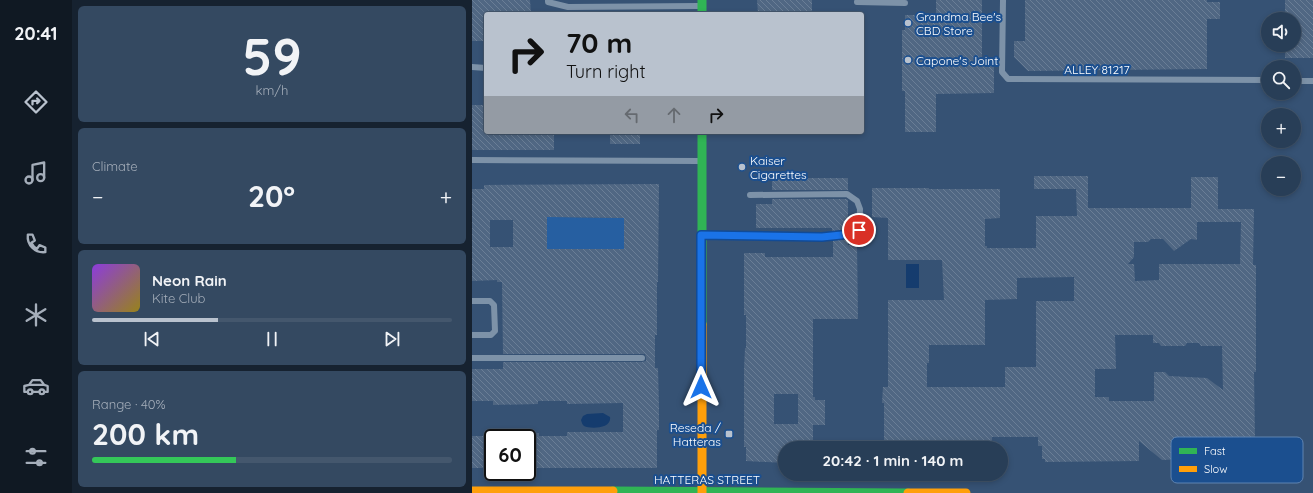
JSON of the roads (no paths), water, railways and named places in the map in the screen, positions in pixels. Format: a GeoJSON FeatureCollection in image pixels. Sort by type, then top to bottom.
{"type":"FeatureCollection","features":[{"type":"Feature","properties":{"kind":"street"},"geometry":{"type":"LineString","coordinates":[[702,134],[702,492]]}},
{"type":"Feature","properties":{"kind":"street","name":"HATTERAS STREET"},"geometry":{"type":"LineString","coordinates":[[472,491],[966,493]]}},
{"type":"Feature","properties":{"kind":"lane","name":"ALLEY 81217"},"geometry":{"type":"LineString","coordinates":[[1002,0],[1002,72],[1008,79],[1261,80]]}},
{"type":"Feature","properties":{"kind":"lane"},"geometry":{"type":"LineString","coordinates":[[548,1],[568,7],[613,3],[658,3],[702,7]]}},
{"type":"Feature","properties":{"kind":"lane"},"geometry":{"type":"LineString","coordinates":[[857,2],[881,1],[905,3]]}},
{"type":"Feature","properties":{"kind":"lane"},"geometry":{"type":"LineString","coordinates":[[472,67],[484,68]]}},
{"type":"Feature","properties":{"kind":"lane"},"geometry":{"type":"LineString","coordinates":[[1301,80],[1313,81]]}},
{"type":"Feature","properties":{"kind":"lane"},"geometry":{"type":"LineString","coordinates":[[472,160],[702,161]]}},
{"type":"Feature","properties":{"kind":"lane"},"geometry":{"type":"LineString","coordinates":[[701,235],[822,237],[851,234],[859,230],[860,209],[857,200],[847,194],[750,195]]}},
{"type":"Feature","properties":{"kind":"lane"},"geometry":{"type":"LineString","coordinates":[[472,301],[490,302],[494,306],[494,331],[491,335],[472,335]]}},
{"type":"Feature","properties":{"kind":"lane"},"geometry":{"type":"LineString","coordinates":[[472,358],[642,358]]}},
{"type":"Feature","properties":{"kind":"place","name":"Grandma Bee's CBD Store"},"geometry":{"type":"Point","coordinates":[908,23]}},
{"type":"Feature","properties":{"kind":"place","name":"Capone's Joint"},"geometry":{"type":"Point","coordinates":[908,60]}},
{"type":"Feature","properties":{"kind":"place","name":"Kaiser Cigarettes"},"geometry":{"type":"Point","coordinates":[742,167]}},
{"type":"Feature","properties":{"kind":"place","name":"Reseda / Hatteras"},"geometry":{"type":"Point","coordinates":[729,434]}}]}
